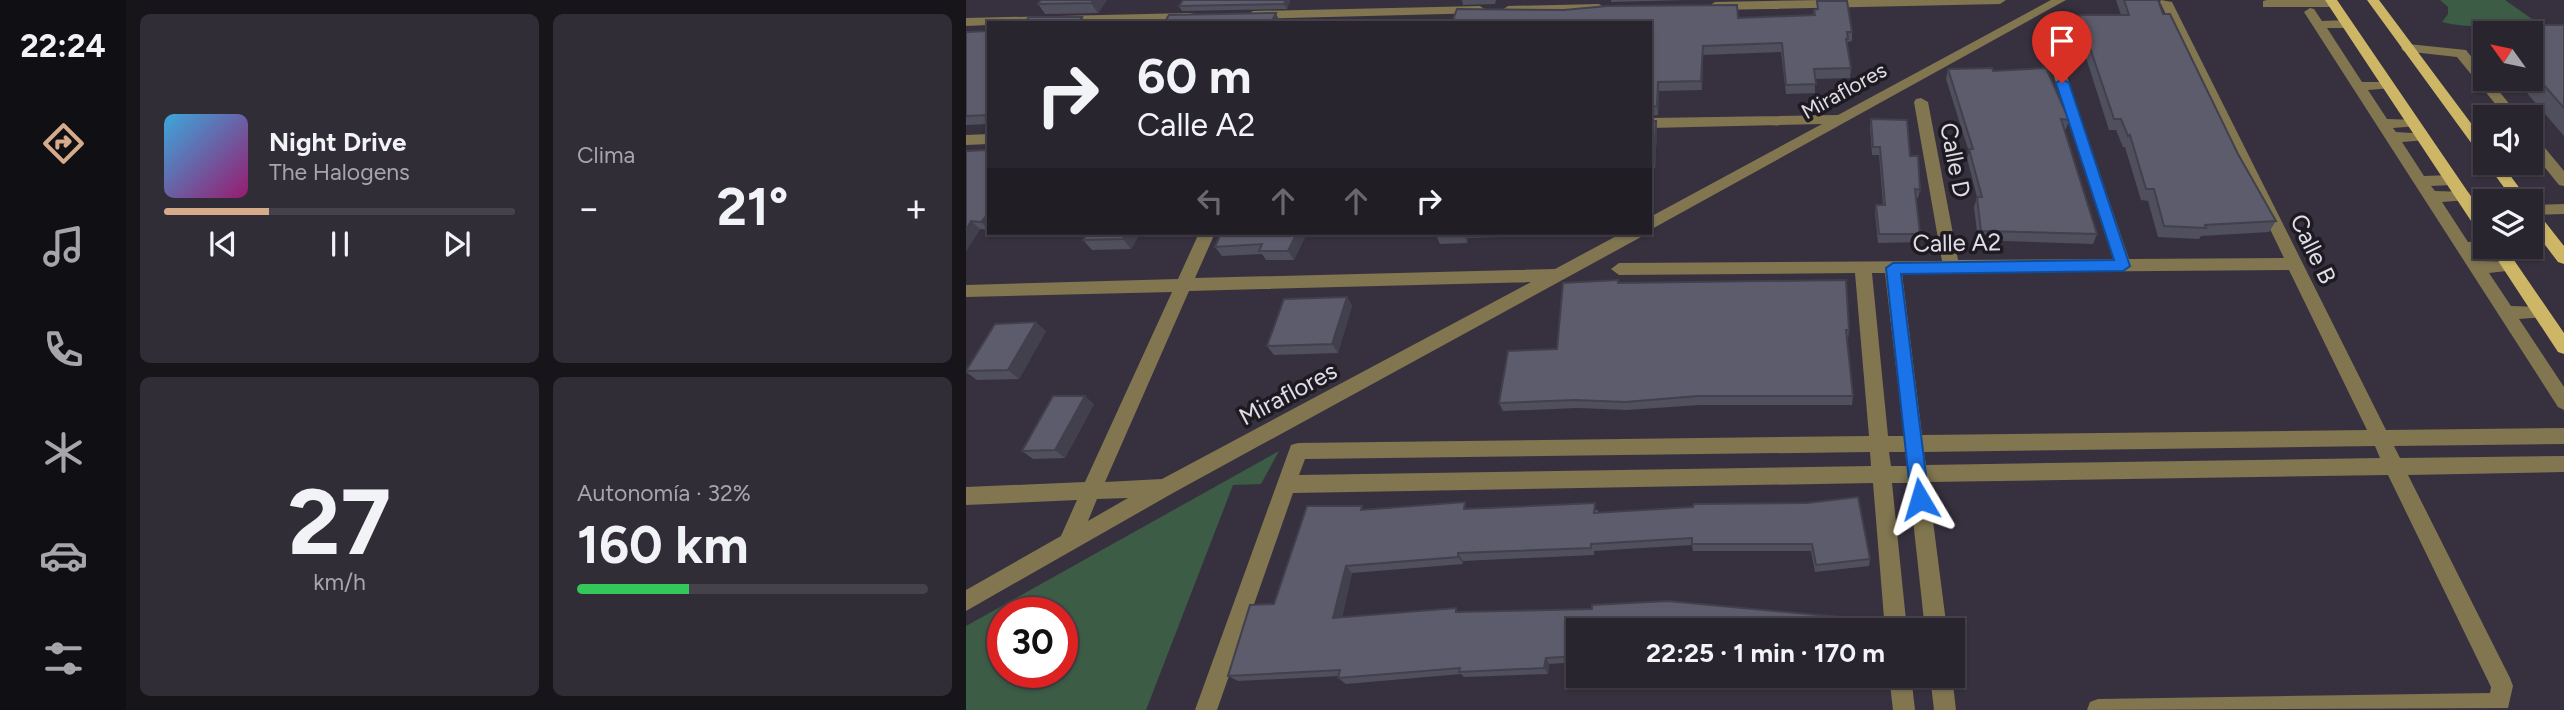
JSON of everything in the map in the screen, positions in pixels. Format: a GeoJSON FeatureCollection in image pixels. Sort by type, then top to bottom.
{"type":"FeatureCollection","features":[{"type":"Feature","properties":{"kind":"main road"},"geometry":{"type":"LineString","coordinates":[[2373,0],[2473,136]]}},
{"type":"Feature","properties":{"kind":"main road"},"geometry":{"type":"LineString","coordinates":[[2332,1],[2473,211]]}},
{"type":"Feature","properties":{"kind":"main road"},"geometry":{"type":"LineString","coordinates":[[2502,175],[2513,189]]}},
{"type":"Feature","properties":{"kind":"main road"},"geometry":{"type":"LineString","coordinates":[[2543,229],[2564,258]]}},
{"type":"Feature","properties":{"kind":"main road"},"geometry":{"type":"LineString","coordinates":[[2505,259],[2564,347]]}},
{"type":"Feature","properties":{"kind":"street"},"geometry":{"type":"LineString","coordinates":[[1694,6],[2000,0]]}},
{"type":"Feature","properties":{"kind":"street","name":"Miraflores"},"geometry":{"type":"LineString","coordinates":[[1652,223],[2060,0]]}},
{"type":"Feature","properties":{"kind":"street"},"geometry":{"type":"LineString","coordinates":[[2267,4],[2332,1]]}},
{"type":"Feature","properties":{"kind":"street","name":"Calle B"},"geometry":{"type":"LineString","coordinates":[[2166,2],[2397,468],[2502,687],[2500,700],[2490,706],[2227,709]]}},
{"type":"Feature","properties":{"kind":"street"},"geometry":{"type":"LineString","coordinates":[[1237,16],[1303,18],[1611,8]]}},
{"type":"Feature","properties":{"kind":"street"},"geometry":{"type":"LineString","coordinates":[[1007,21],[1210,16]]}},
{"type":"Feature","properties":{"kind":"street"},"geometry":{"type":"LineString","coordinates":[[966,22],[987,21]]}},
{"type":"Feature","properties":{"kind":"street"},"geometry":{"type":"LineString","coordinates":[[2351,30],[2317,25],[2505,313],[2555,375],[2564,402]]}},
{"type":"Feature","properties":{"kind":"street"},"geometry":{"type":"LineString","coordinates":[[2045,30],[2123,266]]}},
{"type":"Feature","properties":{"kind":"street"},"geometry":{"type":"LineString","coordinates":[[2408,48],[2461,53],[2503,105]]}},
{"type":"Feature","properties":{"kind":"street"},"geometry":{"type":"LineString","coordinates":[[2356,86],[2387,85]]}},
{"type":"Feature","properties":{"kind":"street","name":"Calle D"},"geometry":{"type":"LineString","coordinates":[[1921,102],[1951,267]]}},
{"type":"Feature","properties":{"kind":"street"},"geometry":{"type":"LineString","coordinates":[[1652,123],[1841,118]]}},
{"type":"Feature","properties":{"kind":"street"},"geometry":{"type":"LineString","coordinates":[[2386,131],[2413,123]]}},
{"type":"Feature","properties":{"kind":"street"},"geometry":{"type":"LineString","coordinates":[[2386,131],[2422,137]]}},
{"type":"Feature","properties":{"kind":"street"},"geometry":{"type":"LineString","coordinates":[[966,140],[987,139]]}},
{"type":"Feature","properties":{"kind":"street"},"geometry":{"type":"LineString","coordinates":[[2543,155],[2564,181]]}},
{"type":"Feature","properties":{"kind":"street"},"geometry":{"type":"LineString","coordinates":[[2418,181],[2451,180]]}},
{"type":"Feature","properties":{"kind":"street"},"geometry":{"type":"LineString","coordinates":[[2430,197],[2463,196]]}},
{"type":"Feature","properties":{"kind":"street"},"geometry":{"type":"LineString","coordinates":[[2543,210],[2564,209]]}},
{"type":"Feature","properties":{"kind":"street"},"geometry":{"type":"LineString","coordinates":[[1068,543],[1206,235]]}},
{"type":"Feature","properties":{"kind":"street","name":"Miraflores"},"geometry":{"type":"LineString","coordinates":[[966,601],[1166,487],[1631,235]]}},
{"type":"Feature","properties":{"kind":"street"},"geometry":{"type":"LineString","coordinates":[[2463,248],[2473,248]]}},
{"type":"Feature","properties":{"kind":"street","name":"Calle A2"},"geometry":{"type":"LineString","coordinates":[[1619,269],[2295,264]]}},
{"type":"Feature","properties":{"kind":"street"},"geometry":{"type":"LineString","coordinates":[[2474,267],[2509,266]]}},
{"type":"Feature","properties":{"kind":"street"},"geometry":{"type":"LineString","coordinates":[[1893,268],[1935,618]]}},
{"type":"Feature","properties":{"kind":"street"},"geometry":{"type":"LineString","coordinates":[[1863,269],[1895,618]]}},
{"type":"Feature","properties":{"kind":"street"},"geometry":{"type":"LineString","coordinates":[[966,291],[1558,275]]}},
{"type":"Feature","properties":{"kind":"street"},"geometry":{"type":"LineString","coordinates":[[2505,313],[2540,312]]}},
{"type":"Feature","properties":{"kind":"street"},"geometry":{"type":"LineString","coordinates":[[1206,710],[1298,451],[2564,436]]}},
{"type":"Feature","properties":{"kind":"street"},"geometry":{"type":"LineString","coordinates":[[1285,484],[2564,464]]}},
{"type":"Feature","properties":{"kind":"street"},"geometry":{"type":"LineString","coordinates":[[966,496],[1166,487]]}},
{"type":"Feature","properties":{"kind":"street"},"geometry":{"type":"LineString","coordinates":[[1901,688],[1903,710]]}},
{"type":"Feature","properties":{"kind":"street"},"geometry":{"type":"LineString","coordinates":[[1942,688],[1945,710]]}},
{"type":"Feature","properties":{"kind":"street"},"geometry":{"type":"LineString","coordinates":[[2098,710],[2227,709]]}},
{"type":"Feature","properties":{"kind":"green space"},"geometry":{"type":"Polygon","coordinates":[[[2440,0],[2505,0],[2535,21],[2473,21],[2473,26],[2442,22],[2448,14],[2448,7],[2440,0]]]}},
{"type":"Feature","properties":{"kind":"green space"},"geometry":{"type":"Polygon","coordinates":[[[1279,451],[1261,484],[1233,485],[1146,710],[966,710],[966,626],[987,614],[987,688],[1078,688],[1078,597],[1018,597],[1279,451]]]}},
{"type":"Feature","properties":{"kind":"building"},"geometry":{"type":"Polygon","coordinates":[[[1041,0],[1094,0],[1091,3],[1038,4],[1041,0]]]}},
{"type":"Feature","properties":{"kind":"building"},"geometry":{"type":"Polygon","coordinates":[[[1183,0],[1286,0],[1284,4],[1179,6],[1183,0]]]}},
{"type":"Feature","properties":{"kind":"building"},"geometry":{"type":"Polygon","coordinates":[[[2124,0],[2158,0],[2163,14],[2170,14],[2238,154],[2276,221],[2205,225],[2206,228],[2164,226],[2154,189],[2146,189],[2130,135],[2128,136],[2121,119],[2114,119],[2079,15],[2129,15],[2124,0]]]}},
{"type":"Feature","properties":{"kind":"building"},"geometry":{"type":"Polygon","coordinates":[[[1817,1],[1847,1],[1852,32],[1847,32],[1846,39],[1851,68],[1814,69],[1816,84],[1786,85],[1782,43],[1703,46],[1701,81],[1658,82],[1657,106],[1652,107],[1652,21],[1453,21],[1457,9],[1564,10],[1607,6],[1737,5],[1738,18],[1815,15],[1814,10],[1818,9],[1817,1]]]}},
{"type":"Feature","properties":{"kind":"building"},"geometry":{"type":"Polygon","coordinates":[[[1276,13],[1272,21],[1165,21],[1169,15],[1276,13]]]}},
{"type":"Feature","properties":{"kind":"building"},"geometry":{"type":"Polygon","coordinates":[[[1029,17],[1082,17],[1079,21],[1026,21],[1029,17]]]}},
{"type":"Feature","properties":{"kind":"building"},"geometry":{"type":"Polygon","coordinates":[[[2543,25],[2564,25],[2564,108],[2543,84],[2543,25]]]}},
{"type":"Feature","properties":{"kind":"building"},"geometry":{"type":"Polygon","coordinates":[[[987,31],[987,115],[966,116],[966,32],[987,31]]]}},
{"type":"Feature","properties":{"kind":"building"},"geometry":{"type":"Polygon","coordinates":[[[1992,68],[1993,71],[2046,68],[2069,120],[2061,119],[2097,234],[1981,231],[1977,197],[1982,197],[1969,149],[1973,149],[1948,69],[1992,68]]]}},
{"type":"Feature","properties":{"kind":"building"},"geometry":{"type":"Polygon","coordinates":[[[1871,119],[1907,120],[1910,156],[1918,156],[1920,190],[1915,189],[1920,234],[1879,234],[1876,205],[1885,205],[1880,147],[1873,147],[1871,119]]]}},
{"type":"Feature","properties":{"kind":"building"},"geometry":{"type":"Polygon","coordinates":[[[1652,121],[1656,121],[1654,159],[1652,121]]]}},
{"type":"Feature","properties":{"kind":"building"},"geometry":{"type":"Polygon","coordinates":[[[987,150],[987,215],[981,222],[971,221],[966,230],[966,151],[987,150]]]}},
{"type":"Feature","properties":{"kind":"building"},"geometry":{"type":"Polygon","coordinates":[[[1087,235],[1126,235],[1123,239],[1083,240],[1087,235]]]}},
{"type":"Feature","properties":{"kind":"building"},"geometry":{"type":"Polygon","coordinates":[[[1220,235],[1296,235],[1288,251],[1259,251],[1262,244],[1215,247],[1220,235]]]}},
{"type":"Feature","properties":{"kind":"building"},"geometry":{"type":"Polygon","coordinates":[[[1618,280],[1618,283],[1846,280],[1849,330],[1846,330],[1853,396],[1698,396],[1625,402],[1575,400],[1499,403],[1508,351],[1557,349],[1563,283],[1618,280]]]}},
{"type":"Feature","properties":{"kind":"building"},"geometry":{"type":"Polygon","coordinates":[[[1347,297],[1332,344],[1267,346],[1284,299],[1347,297]]]}},
{"type":"Feature","properties":{"kind":"building"},"geometry":{"type":"Polygon","coordinates":[[[1036,322],[1008,370],[966,371],[995,324],[1036,322]]]}},
{"type":"Feature","properties":{"kind":"building"},"geometry":{"type":"Polygon","coordinates":[[[1053,396],[1085,396],[1055,450],[1022,451],[1053,396]]]}},
{"type":"Feature","properties":{"kind":"building"},"geometry":{"type":"Polygon","coordinates":[[[1858,497],[1870,559],[1816,565],[1812,544],[1692,544],[1692,538],[1591,544],[1591,548],[1458,553],[1458,557],[1346,566],[1333,618],[1456,608],[1456,612],[1592,609],[1592,605],[1668,601],[1850,618],[1566,618],[1566,657],[1546,658],[1544,668],[1459,672],[1460,668],[1338,678],[1340,670],[1228,676],[1250,605],[1274,604],[1307,506],[1362,506],[1361,510],[1465,502],[1464,509],[1595,503],[1594,513],[1693,507],[1694,504],[1807,503],[1858,497]]]}},
{"type":"Feature","properties":{"kind":"route"},"geometry":{"type":"LineString","coordinates":[[1920,499],[1893,268],[2123,266],[2062,83]]}}]}
